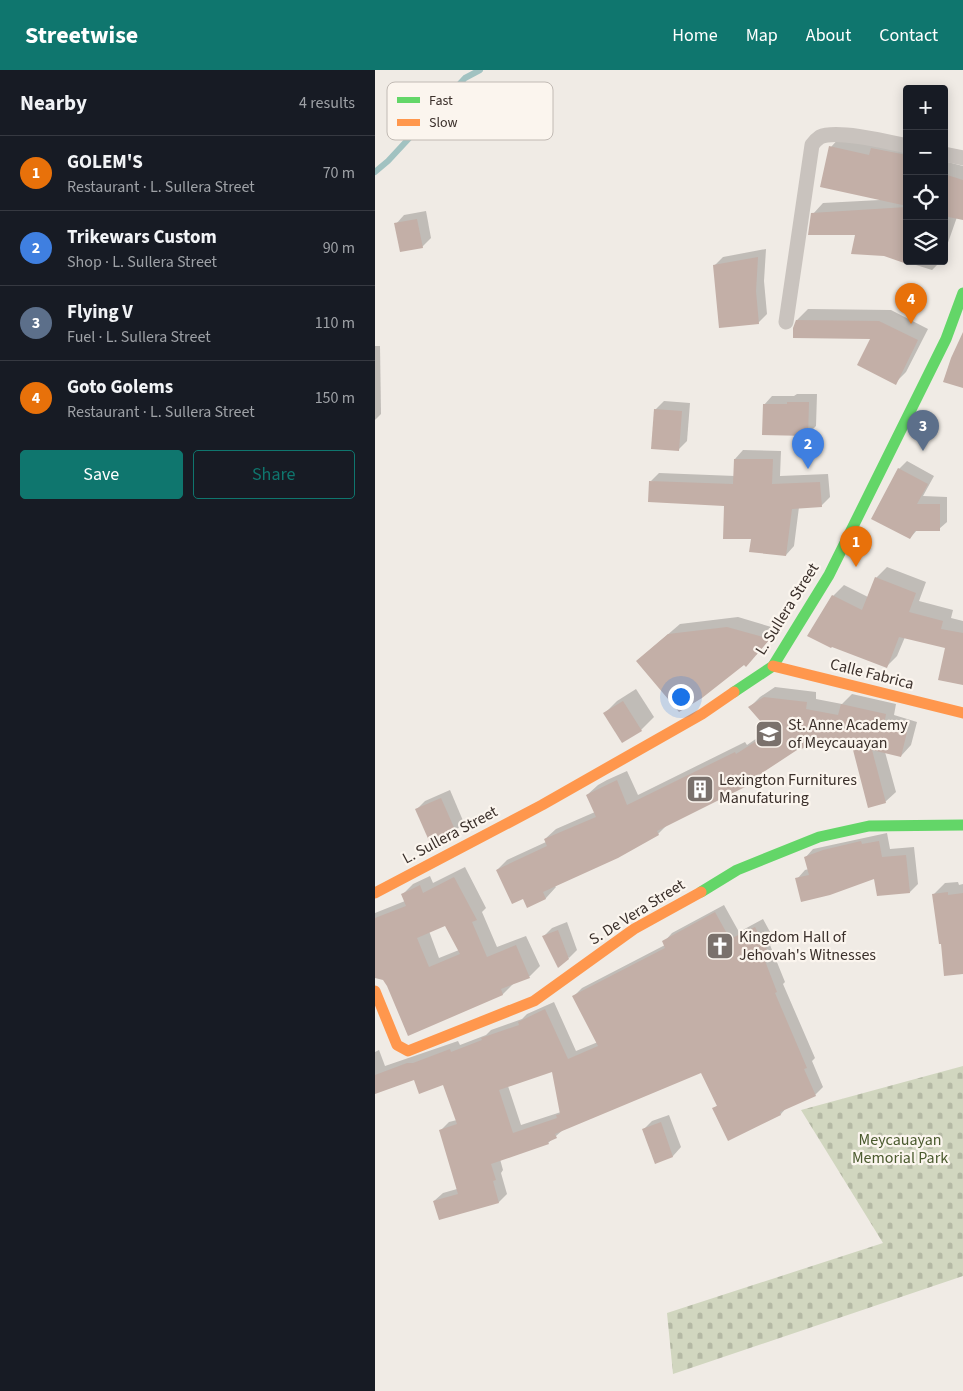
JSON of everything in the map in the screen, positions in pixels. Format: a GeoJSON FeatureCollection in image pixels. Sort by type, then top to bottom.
{"type":"FeatureCollection","features":[{"type":"Feature","properties":{"kind":"street"},"geometry":{"type":"LineString","coordinates":[[786,322],[812,145],[822,136],[830,135],[863,137],[903,145]]}},
{"type":"Feature","properties":{"kind":"street"},"geometry":{"type":"LineString","coordinates":[[948,155],[963,158]]}},
{"type":"Feature","properties":{"kind":"street","name":"L. Sullera Street"},"geometry":{"type":"LineString","coordinates":[[375,893],[542,804],[702,714],[773,666],[829,576],[947,339],[963,293]]}},
{"type":"Feature","properties":{"kind":"street","name":"Calle Fabrica"},"geometry":{"type":"LineString","coordinates":[[773,666],[963,713]]}},
{"type":"Feature","properties":{"kind":"street","name":"S. De Vera Street"},"geometry":{"type":"LineString","coordinates":[[375,991],[397,1045],[408,1051],[534,1000],[635,929],[692,898],[737,870],[755,862],[819,837],[869,826],[963,824]]}},
{"type":"Feature","properties":{"kind":"green space","name":"Meycauayan Memorial Park"},"geometry":{"type":"Polygon","coordinates":[[[963,1066],[963,1276],[673,1374],[667,1313],[883,1243],[801,1110],[963,1066]]]}},
{"type":"Feature","properties":{"kind":"building"},"geometry":{"type":"Polygon","coordinates":[[[829,146],[869,155],[871,148],[903,154],[903,205],[820,187],[829,146]]]}},
{"type":"Feature","properties":{"kind":"building"},"geometry":{"type":"Polygon","coordinates":[[[948,175],[963,180],[963,220],[948,217],[948,175]]]}},
{"type":"Feature","properties":{"kind":"building"},"geometry":{"type":"Polygon","coordinates":[[[903,207],[903,263],[884,256],[851,254],[855,235],[808,235],[811,213],[903,207]]]}},
{"type":"Feature","properties":{"kind":"building"},"geometry":{"type":"Polygon","coordinates":[[[417,219],[423,248],[400,252],[394,223],[417,219]]]}},
{"type":"Feature","properties":{"kind":"building"},"geometry":{"type":"Polygon","coordinates":[[[758,257],[756,291],[759,324],[719,328],[713,265],[758,257]]]}},
{"type":"Feature","properties":{"kind":"building"},"geometry":{"type":"Polygon","coordinates":[[[796,320],[879,321],[918,340],[896,385],[857,365],[870,339],[793,338],[793,328],[796,320]]]}},
{"type":"Feature","properties":{"kind":"building"},"geometry":{"type":"Polygon","coordinates":[[[963,332],[963,388],[943,382],[963,332]]]}},
{"type":"Feature","properties":{"kind":"building"},"geometry":{"type":"Polygon","coordinates":[[[787,402],[809,402],[808,436],[762,435],[763,404],[787,404],[787,402]]]}},
{"type":"Feature","properties":{"kind":"building"},"geometry":{"type":"Polygon","coordinates":[[[654,409],[682,411],[679,451],[651,449],[654,409]]]}},
{"type":"Feature","properties":{"kind":"building"},"geometry":{"type":"Polygon","coordinates":[[[734,459],[773,459],[772,484],[820,482],[822,507],[792,509],[786,556],[749,552],[751,539],[723,539],[724,506],[648,502],[649,481],[733,484],[734,459]]]}},
{"type":"Feature","properties":{"kind":"building"},"geometry":{"type":"Polygon","coordinates":[[[898,468],[928,484],[917,504],[940,504],[940,531],[915,531],[910,539],[871,519],[898,468]]]}},
{"type":"Feature","properties":{"kind":"building"},"geometry":{"type":"Polygon","coordinates":[[[875,577],[916,593],[909,612],[943,621],[941,629],[963,633],[963,685],[938,680],[945,648],[899,637],[887,668],[831,648],[807,636],[832,595],[862,610],[875,577]]]}},
{"type":"Feature","properties":{"kind":"building"},"geometry":{"type":"Polygon","coordinates":[[[727,627],[770,639],[746,667],[744,665],[702,698],[679,712],[636,661],[668,634],[727,627]]]}},
{"type":"Feature","properties":{"kind":"building"},"geometry":{"type":"Polygon","coordinates":[[[764,697],[807,702],[806,709],[838,715],[841,704],[886,714],[884,725],[907,732],[901,757],[872,750],[886,803],[868,808],[852,746],[805,735],[804,748],[797,750],[750,781],[751,784],[657,831],[659,835],[618,858],[543,892],[546,899],[527,908],[523,899],[512,904],[496,870],[547,846],[544,839],[596,817],[586,795],[617,780],[627,805],[735,752],[736,754],[770,732],[748,707],[764,697]]]}},
{"type":"Feature","properties":{"kind":"building"},"geometry":{"type":"Polygon","coordinates":[[[623,701],[642,731],[622,743],[603,713],[623,701]]]}},
{"type":"Feature","properties":{"kind":"building"},"geometry":{"type":"Polygon","coordinates":[[[441,798],[456,832],[430,843],[415,809],[441,798]]]}},
{"type":"Feature","properties":{"kind":"building"},"geometry":{"type":"Polygon","coordinates":[[[861,841],[862,844],[879,841],[882,857],[906,855],[910,893],[877,896],[874,879],[830,895],[801,902],[795,878],[809,875],[804,857],[823,850],[861,841]]]}},
{"type":"Feature","properties":{"kind":"building"},"geometry":{"type":"Polygon","coordinates":[[[454,877],[477,920],[472,922],[487,957],[516,945],[530,978],[501,989],[503,995],[408,1036],[387,986],[383,980],[375,978],[375,918],[406,906],[401,894],[420,885],[423,893],[454,877]],[[445,926],[417,938],[429,967],[460,954],[445,926]]]}},
{"type":"Feature","properties":{"kind":"building"},"geometry":{"type":"Polygon","coordinates":[[[948,892],[948,895],[963,893],[963,974],[944,976],[941,944],[939,944],[932,894],[948,892]]]}},
{"type":"Feature","properties":{"kind":"building"},"geometry":{"type":"Polygon","coordinates":[[[715,912],[730,939],[755,927],[767,950],[762,953],[777,992],[775,993],[807,1068],[804,1069],[816,1096],[780,1112],[781,1115],[728,1141],[712,1108],[717,1106],[701,1073],[555,1134],[557,1138],[548,1142],[549,1144],[491,1164],[496,1180],[493,1181],[499,1203],[439,1220],[433,1201],[458,1194],[439,1130],[457,1124],[443,1085],[419,1094],[414,1080],[375,1094],[375,1075],[450,1049],[451,1052],[482,1040],[481,1038],[519,1025],[518,1022],[545,1009],[568,1059],[598,1046],[572,996],[665,948],[662,941],[715,912]],[[552,1072],[499,1090],[513,1133],[557,1118],[556,1115],[560,1114],[552,1072]]]}},
{"type":"Feature","properties":{"kind":"building"},"geometry":{"type":"Polygon","coordinates":[[[558,930],[569,959],[558,968],[542,936],[558,930]]]}},
{"type":"Feature","properties":{"kind":"building"},"geometry":{"type":"Polygon","coordinates":[[[661,1122],[673,1157],[655,1164],[642,1129],[661,1122]]]}},
{"type":"Feature","properties":{"kind":"waterway"},"geometry":{"type":"LineString","coordinates":[[461,82],[480,70]]}},
{"type":"Feature","properties":{"kind":"waterway"},"geometry":{"type":"LineString","coordinates":[[375,172],[407,140]]}},
{"type":"Feature","properties":{"kind":"traffic: fast"},"geometry":{"type":"LineString","coordinates":[[734,692],[773,666],[829,575],[946,339],[963,293]]}},
{"type":"Feature","properties":{"kind":"traffic: fast"},"geometry":{"type":"LineString","coordinates":[[701,892],[737,870],[819,837],[869,826],[963,825]]}},
{"type":"Feature","properties":{"kind":"traffic: slow"},"geometry":{"type":"LineString","coordinates":[[773,666],[963,713]]}},
{"type":"Feature","properties":{"kind":"traffic: slow"},"geometry":{"type":"LineString","coordinates":[[375,893],[542,805],[702,714],[734,692]]}},
{"type":"Feature","properties":{"kind":"traffic: slow"},"geometry":{"type":"LineString","coordinates":[[375,991],[397,1045],[408,1051],[534,1001],[634,929],[701,892]]}},
{"type":"Feature","properties":{"kind":"place","name":"Goto Golems"},"geometry":{"type":"Point","coordinates":[911,324]}},
{"type":"Feature","properties":{"kind":"place","name":"Flying V"},"geometry":{"type":"Point","coordinates":[923,451]}},
{"type":"Feature","properties":{"kind":"place","name":"Trikewars Custom"},"geometry":{"type":"Point","coordinates":[808,469]}},
{"type":"Feature","properties":{"kind":"place","name":"GOLEM'S"},"geometry":{"type":"Point","coordinates":[856,567]}},
{"type":"Feature","properties":{"kind":"place","name":"St. Anne Academy of Meycauayan"},"geometry":{"type":"Point","coordinates":[769,734]}},
{"type":"Feature","properties":{"kind":"place","name":"Lexington Furnitures Manufaturing"},"geometry":{"type":"Point","coordinates":[700,789]}},
{"type":"Feature","properties":{"kind":"place","name":"Kingdom Hall of Jehovah's Witnesses"},"geometry":{"type":"Point","coordinates":[720,946]}}]}
